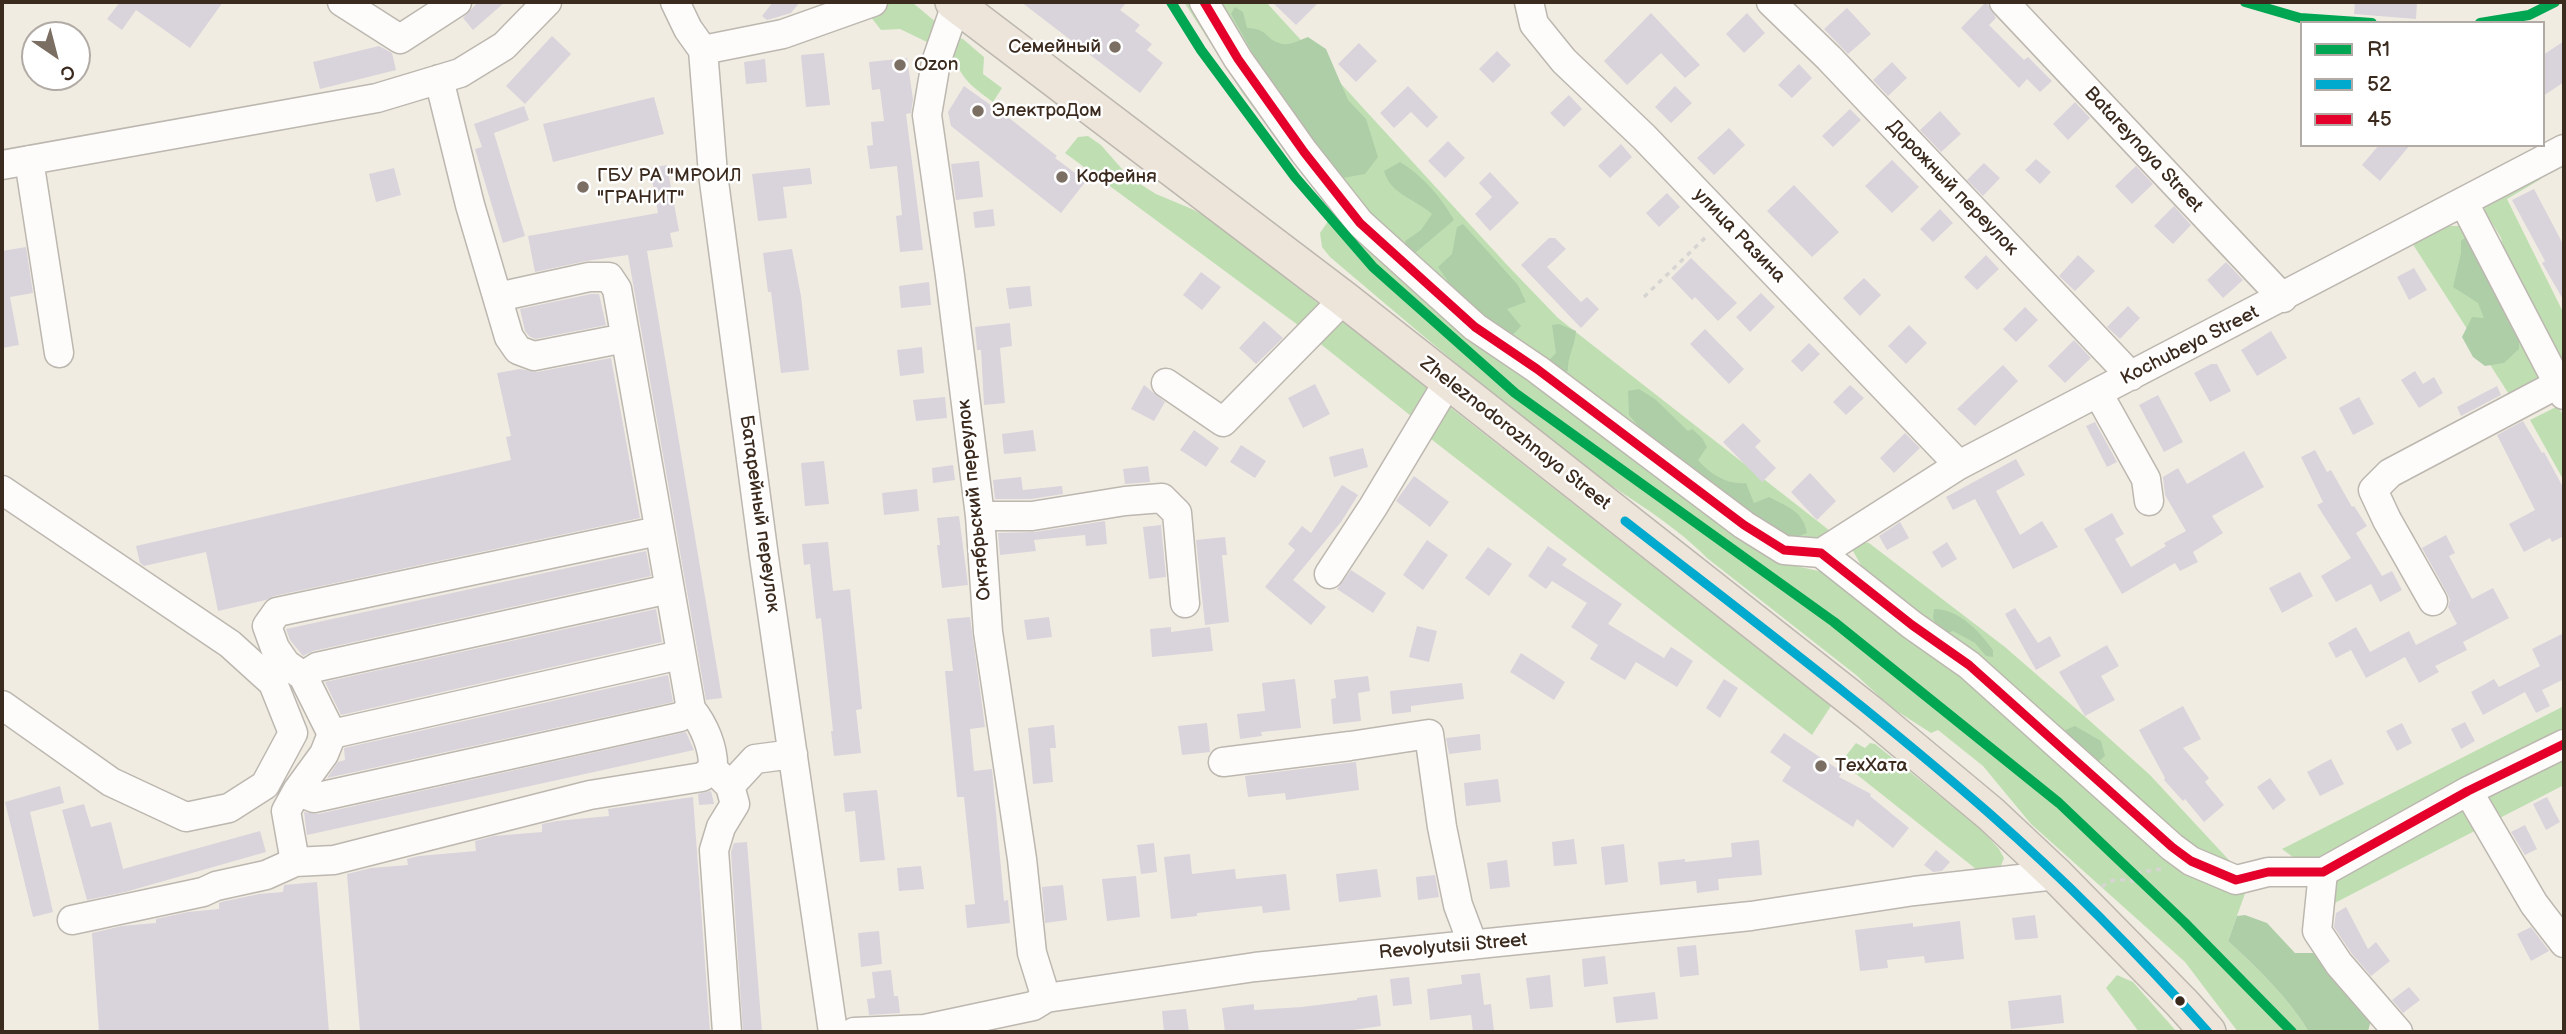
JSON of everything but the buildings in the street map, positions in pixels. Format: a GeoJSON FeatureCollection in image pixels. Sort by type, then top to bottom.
{"type":"FeatureCollection","features":[{"type":"Feature","properties":{"kind":"main road","name":"Zheleznodorozhnaya Street"},"geometry":{"type":"LineString","coordinates":[[956,3],[1344,299],[1871,714],[1991,814],[2067,886],[2208,1032]]}},
{"type":"Feature","properties":{"kind":"street"},"geometry":{"type":"LineString","coordinates":[[342,2],[400,39],[457,2]]}},
{"type":"Feature","properties":{"kind":"street"},"geometry":{"type":"LineString","coordinates":[[2,165],[377,98],[460,73],[504,46],[547,2]]}},
{"type":"Feature","properties":{"kind":"street","name":"Батарейный переулок"},"geometry":{"type":"LineString","coordinates":[[675,2],[702,50],[713,174],[833,1032]]}},
{"type":"Feature","properties":{"kind":"street"},"geometry":{"type":"LineString","coordinates":[[702,50],[783,34],[873,2]]}},
{"type":"Feature","properties":{"kind":"street"},"geometry":{"type":"LineString","coordinates":[[1204,2],[1253,80],[1304,152],[1360,223],[1475,327],[1537,369],[1744,525],[1784,550],[1821,553],[1912,625],[1969,665],[2151,829],[2191,861],[2236,880],[2268,872],[2323,872],[2468,791],[2564,744]]}},
{"type":"Feature","properties":{"kind":"street","name":"улица Разина"},"geometry":{"type":"LineString","coordinates":[[1529,2],[1534,24],[1564,61],[1644,137],[1959,465]]}},
{"type":"Feature","properties":{"kind":"street","name":"Дорожный переулок"},"geometry":{"type":"LineString","coordinates":[[1771,2],[1829,58],[2131,376]]}},
{"type":"Feature","properties":{"kind":"street","name":"Batareynaya Street"},"geometry":{"type":"LineString","coordinates":[[2004,2],[2283,298]]}},
{"type":"Feature","properties":{"kind":"street","name":"Октябрьский переулок"},"geometry":{"type":"LineString","coordinates":[[956,3],[936,62],[927,115],[980,516],[988,632],[1022,859],[1032,953],[1046,998]]}},
{"type":"Feature","properties":{"kind":"street"},"geometry":{"type":"LineString","coordinates":[[439,79],[470,205],[509,337],[518,350],[534,356],[625,338]]}},
{"type":"Feature","properties":{"kind":"street","name":"Kochubeya Street"},"geometry":{"type":"LineString","coordinates":[[1821,553],[1959,465],[2564,149]]}},
{"type":"Feature","properties":{"kind":"street"},"geometry":{"type":"LineString","coordinates":[[29,159],[59,353]]}},
{"type":"Feature","properties":{"kind":"street"},"geometry":{"type":"LineString","coordinates":[[2433,601],[2373,490],[2389,473],[2561,389],[2464,203]]}},
{"type":"Feature","properties":{"kind":"street"},"geometry":{"type":"LineString","coordinates":[[498,297],[589,278],[609,277],[617,289],[691,709],[702,722],[713,758],[735,804],[722,827],[714,850],[727,1032]]}},
{"type":"Feature","properties":{"kind":"street"},"geometry":{"type":"LineString","coordinates":[[1166,383],[1223,422],[1344,299]]}},
{"type":"Feature","properties":{"kind":"street"},"geometry":{"type":"LineString","coordinates":[[1329,573],[1373,507],[1448,382]]}},
{"type":"Feature","properties":{"kind":"street"},"geometry":{"type":"LineString","coordinates":[[2098,393],[2146,479],[2149,501]]}},
{"type":"Feature","properties":{"kind":"street"},"geometry":{"type":"LineString","coordinates":[[2,490],[230,644],[273,683],[293,733],[265,785],[229,808],[186,817],[111,782],[2,705]]}},
{"type":"Feature","properties":{"kind":"street"},"geometry":{"type":"LineString","coordinates":[[980,516],[1032,516],[1125,500],[1162,498],[1177,513],[1185,603]]}},
{"type":"Feature","properties":{"kind":"street"},"geometry":{"type":"LineString","coordinates":[[295,862],[286,811],[324,754],[331,734],[303,676],[286,664],[275,648],[267,626],[277,612],[658,531]]}},
{"type":"Feature","properties":{"kind":"street"},"geometry":{"type":"LineString","coordinates":[[303,676],[317,667],[669,590]]}},
{"type":"Feature","properties":{"kind":"street"},"geometry":{"type":"LineString","coordinates":[[331,734],[680,655]]}},
{"type":"Feature","properties":{"kind":"street"},"geometry":{"type":"LineString","coordinates":[[297,791],[314,798],[680,717],[691,709]]}},
{"type":"Feature","properties":{"kind":"street"},"geometry":{"type":"LineString","coordinates":[[1223,762],[1429,734],[1442,827],[1458,905],[1473,945]]}},
{"type":"Feature","properties":{"kind":"street"},"geometry":{"type":"LineString","coordinates":[[72,920],[203,892],[216,886],[266,875],[295,862],[334,860],[590,795],[702,777],[721,777],[755,759],[793,754]]}},
{"type":"Feature","properties":{"kind":"street"},"geometry":{"type":"LineString","coordinates":[[2468,791],[2534,904],[2564,943]]}},
{"type":"Feature","properties":{"kind":"street"},"geometry":{"type":"LineString","coordinates":[[2323,872],[2317,932],[2339,964],[2398,1032]]}},
{"type":"Feature","properties":{"kind":"street","name":"Revolyutsii Street"},"geometry":{"type":"LineString","coordinates":[[854,1032],[925,1030],[1033,1006],[1046,998],[1255,967],[1751,915],[1914,891],[2067,886]]}},
{"type":"Feature","properties":{"kind":"path"},"geometry":{"type":"LineString","coordinates":[[1644,297],[1723,219]]}},
{"type":"Feature","properties":{"kind":"path"},"geometry":{"type":"LineString","coordinates":[[2067,886],[2103,886],[2108,881],[2119,879],[2132,881],[2141,872],[2171,869]]}},
{"type":"Feature","properties":{"kind":"green space"},"geometry":{"type":"Polygon","coordinates":[[[891,2],[912,2],[938,24],[929,43],[900,29],[881,30],[870,16],[891,2]]]}},
{"type":"Feature","properties":{"kind":"green space"},"geometry":{"type":"Polygon","coordinates":[[[1184,2],[1198,2],[1331,194],[1774,553],[1796,566],[1841,576],[2247,888],[2228,941],[2282,995],[2309,1032],[2238,1032],[2185,962],[2031,824],[1983,766],[1938,730],[1931,733],[1892,708],[1856,675],[1676,531],[1545,435],[1330,257],[1322,247],[1320,233],[1333,214],[1243,94],[1184,2]]]}},
{"type":"Feature","properties":{"kind":"green space"},"geometry":{"type":"Polygon","coordinates":[[[1217,2],[1266,2],[1558,318],[1834,534],[1807,546],[1496,337],[1333,180],[1217,2]]]}},
{"type":"Feature","properties":{"kind":"green space"},"geometry":{"type":"Polygon","coordinates":[[[1235,7],[1243,12],[1247,28],[1259,30],[1274,41],[1286,44],[1308,37],[1326,49],[1348,100],[1366,119],[1378,157],[1365,174],[1343,178],[1333,172],[1285,111],[1231,14],[1235,7]]]}},
{"type":"Feature","properties":{"kind":"green space"},"geometry":{"type":"Polygon","coordinates":[[[959,38],[984,57],[983,74],[1002,88],[993,102],[969,82],[952,56],[959,38]]]}},
{"type":"Feature","properties":{"kind":"green space"},"geometry":{"type":"Polygon","coordinates":[[[1088,136],[1101,145],[1129,177],[1156,194],[1225,227],[1327,311],[1306,331],[1065,153],[1078,137],[1088,136]]]}},
{"type":"Feature","properties":{"kind":"green space"},"geometry":{"type":"Polygon","coordinates":[[[1400,162],[1431,188],[1454,220],[1415,253],[1409,253],[1405,241],[1421,230],[1432,214],[1397,191],[1387,179],[1384,171],[1400,162]]]}},
{"type":"Feature","properties":{"kind":"green space"},"geometry":{"type":"Polygon","coordinates":[[[2538,170],[2541,179],[2507,199],[2564,314],[2564,375],[2506,258],[2501,238],[2484,210],[2487,202],[2538,170]]]}},
{"type":"Feature","properties":{"kind":"green space"},"geometry":{"type":"Polygon","coordinates":[[[1463,224],[1518,285],[1526,302],[1507,309],[1521,326],[1510,338],[1454,290],[1438,267],[1452,254],[1457,227],[1463,224]]]}},
{"type":"Feature","properties":{"kind":"green space"},"geometry":{"type":"Polygon","coordinates":[[[2445,226],[2459,226],[2469,234],[2545,381],[2512,399],[2412,243],[2445,226]]]}},
{"type":"Feature","properties":{"kind":"green space"},"geometry":{"type":"Polygon","coordinates":[[[2469,234],[2519,332],[2519,349],[2504,363],[2485,366],[2473,357],[2462,337],[2472,317],[2484,318],[2478,303],[2453,287],[2461,241],[2469,234]]]}},
{"type":"Feature","properties":{"kind":"green space"},"geometry":{"type":"Polygon","coordinates":[[[1341,320],[1428,389],[1411,416],[1313,338],[1341,320]]]}},
{"type":"Feature","properties":{"kind":"green space"},"geometry":{"type":"Polygon","coordinates":[[[1559,324],[1576,331],[1568,371],[1560,374],[1551,368],[1549,360],[1556,353],[1552,325],[1559,324]]]}},
{"type":"Feature","properties":{"kind":"green space"},"geometry":{"type":"Polygon","coordinates":[[[1639,389],[1655,399],[1688,431],[1692,429],[1702,438],[1707,447],[1698,460],[1708,470],[1719,478],[1746,483],[1754,503],[1769,497],[1788,507],[1802,520],[1807,533],[1793,538],[1782,536],[1650,440],[1629,415],[1628,391],[1639,389]]]}},
{"type":"Feature","properties":{"kind":"green space"},"geometry":{"type":"Polygon","coordinates":[[[1446,404],[1831,706],[1812,735],[1422,432],[1446,404]]]}},
{"type":"Feature","properties":{"kind":"green space"},"geometry":{"type":"Polygon","coordinates":[[[2558,406],[2564,417],[2564,481],[2530,420],[2558,406]]]}},
{"type":"Feature","properties":{"kind":"green space"},"geometry":{"type":"Polygon","coordinates":[[[1857,541],[1869,543],[2005,647],[2150,775],[2241,873],[2211,866],[1870,581],[1853,551],[1857,541]]]}},
{"type":"Feature","properties":{"kind":"green space"},"geometry":{"type":"Polygon","coordinates":[[[1934,609],[1952,613],[1968,622],[1993,650],[1993,657],[1986,656],[1975,643],[1953,631],[1944,634],[1939,632],[1933,618],[1934,609]]]}},
{"type":"Feature","properties":{"kind":"green space"},"geometry":{"type":"Polygon","coordinates":[[[2564,706],[2564,733],[2319,858],[2301,863],[2282,849],[2564,706]]]}},
{"type":"Feature","properties":{"kind":"green space"},"geometry":{"type":"Polygon","coordinates":[[[2075,726],[2101,741],[2105,756],[2099,761],[2083,754],[2071,740],[2065,730],[2075,726]]]}},
{"type":"Feature","properties":{"kind":"green space"},"geometry":{"type":"Polygon","coordinates":[[[1856,743],[1865,748],[1870,743],[1875,744],[1980,828],[2004,858],[2000,868],[1986,877],[1841,762],[1856,743]]]}},
{"type":"Feature","properties":{"kind":"green space"},"geometry":{"type":"Polygon","coordinates":[[[2564,752],[2564,785],[2325,908],[2328,881],[2564,752]]]}},
{"type":"Feature","properties":{"kind":"green space"},"geometry":{"type":"Polygon","coordinates":[[[2245,915],[2267,923],[2295,953],[2314,953],[2325,958],[2372,1015],[2368,1032],[2309,1032],[2282,995],[2228,941],[2237,916],[2245,915]]]}},
{"type":"Feature","properties":{"kind":"green space"},"geometry":{"type":"Polygon","coordinates":[[[2117,975],[2133,982],[2177,1032],[2139,1032],[2106,988],[2117,975]]]}},
{"type":"Feature","properties":{"kind":"transit line","name":"R1"},"geometry":{"type":"LineString","coordinates":[[1171,2],[1201,50],[1295,177],[1373,267],[1515,393],[1834,622],[2059,803],[2184,922],[2292,1032]]}},
{"type":"Feature","properties":{"kind":"transit line","name":"45"},"geometry":{"type":"LineString","coordinates":[[1204,2],[1238,59],[1304,152],[1360,223],[1475,327],[1537,369],[1744,525],[1784,550],[1821,553],[1912,625],[1969,665],[2191,861],[2236,880],[2268,872],[2323,872],[2468,791],[2564,744]]}},
{"type":"Feature","properties":{"kind":"transit line","name":"R1"},"geometry":{"type":"LineString","coordinates":[[2245,2],[2300,18],[2343,21]]}},
{"type":"Feature","properties":{"kind":"transit line","name":"R1"},"geometry":{"type":"LineString","coordinates":[[2492,21],[2529,15],[2555,2]]}},
{"type":"Feature","properties":{"kind":"transit line","name":"52"},"geometry":{"type":"LineString","coordinates":[[1625,521],[1856,701],[1990,814],[2102,920],[2208,1032]]}},
{"type":"Feature","properties":{"kind":"place","name":"Семейный"},"geometry":{"type":"Point","coordinates":[1115,47]}},
{"type":"Feature","properties":{"kind":"place","name":"Ozon"},"geometry":{"type":"Point","coordinates":[900,65]}},
{"type":"Feature","properties":{"kind":"place","name":"ЭлектроДом"},"geometry":{"type":"Point","coordinates":[978,111]}},
{"type":"Feature","properties":{"kind":"place","name":"Кофейня"},"geometry":{"type":"Point","coordinates":[1062,177]}},
{"type":"Feature","properties":{"kind":"place","name":"ГБУ РА \"МРОИЛ \"ГРАНИТ\""},"geometry":{"type":"Point","coordinates":[583,187]}},
{"type":"Feature","properties":{"kind":"place","name":"ТехХата"},"geometry":{"type":"Point","coordinates":[1821,766]}}]}
